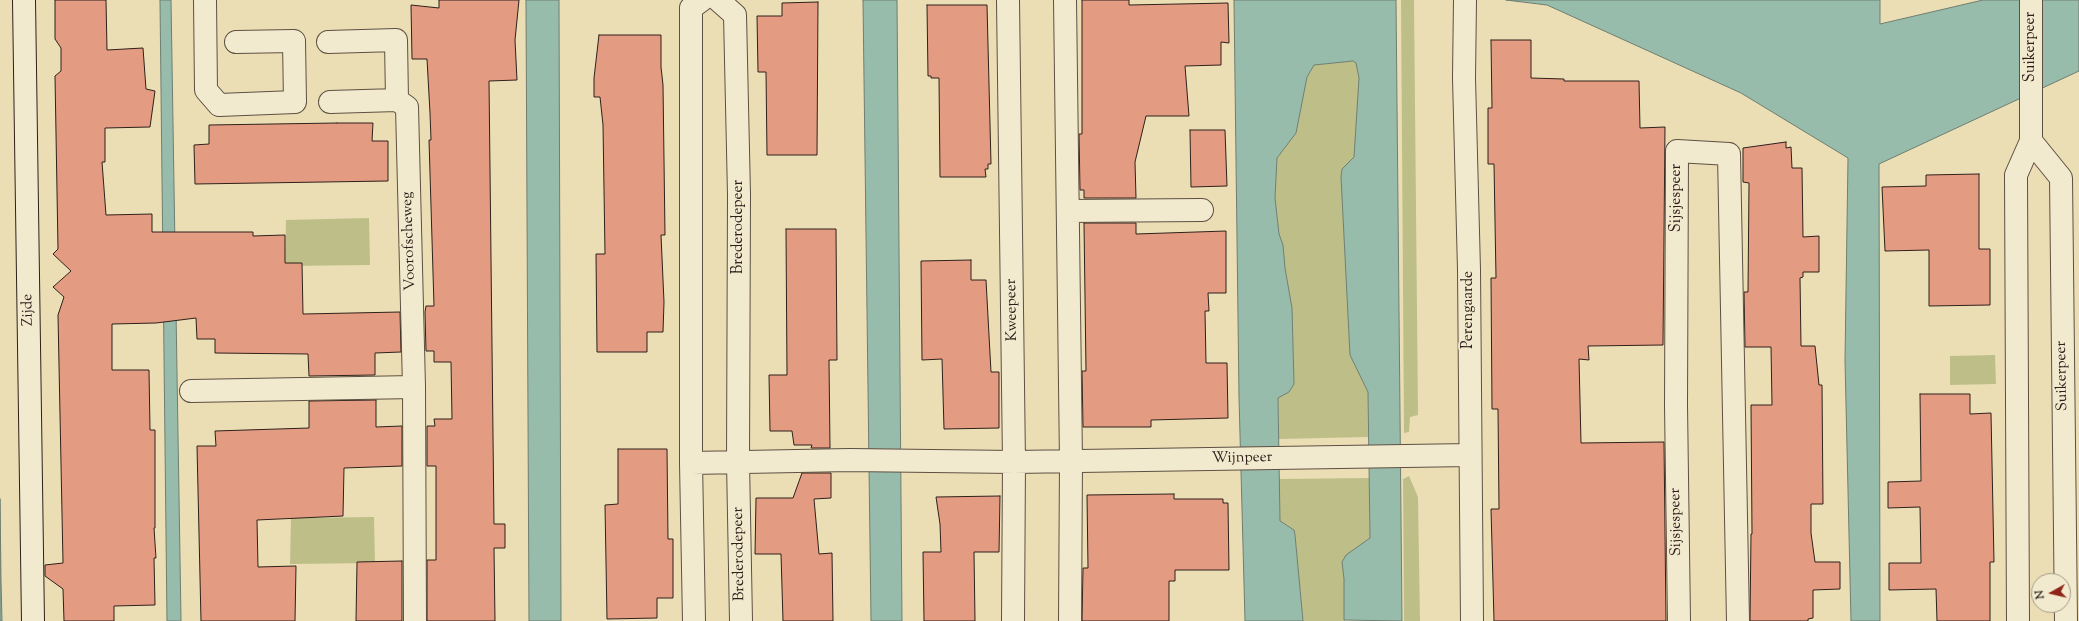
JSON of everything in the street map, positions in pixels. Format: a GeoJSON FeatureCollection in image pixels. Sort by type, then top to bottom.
{"type":"FeatureCollection","features":[{"type":"Feature","properties":{"kind":"street","name":"Zijde"},"geometry":{"type":"LineString","coordinates":[[24,0],[33,621]]}},
{"type":"Feature","properties":{"kind":"street"},"geometry":{"type":"LineString","coordinates":[[205,0],[206,90],[219,105],[294,102],[294,41],[236,42]]}},
{"type":"Feature","properties":{"kind":"street"},"geometry":{"type":"LineString","coordinates":[[694,621],[691,463],[691,8],[702,0]]}},
{"type":"Feature","properties":{"kind":"street","name":"Brederodepeer"},"geometry":{"type":"LineString","coordinates":[[718,0],[735,15],[739,195],[738,462],[741,621]]}},
{"type":"Feature","properties":{"kind":"street","name":"Kweepeer"},"geometry":{"type":"LineString","coordinates":[[1008,0],[1014,462],[1013,621]]}},
{"type":"Feature","properties":{"kind":"street"},"geometry":{"type":"LineString","coordinates":[[1065,0],[1071,461],[1070,621]]}},
{"type":"Feature","properties":{"kind":"street","name":"Perengaarde"},"geometry":{"type":"LineString","coordinates":[[1465,0],[1472,621]]}},
{"type":"Feature","properties":{"kind":"street","name":"Suikerpeer"},"geometry":{"type":"LineString","coordinates":[[2018,621],[2016,175],[2031,141],[2031,0]]}},
{"type":"Feature","properties":{"kind":"street"},"geometry":{"type":"LineString","coordinates":[[328,42],[396,40],[397,100],[330,102]]}},
{"type":"Feature","properties":{"kind":"street","name":"Voorofscheweg"},"geometry":{"type":"LineString","coordinates":[[397,100],[407,107],[414,387],[415,621]]}},
{"type":"Feature","properties":{"kind":"street","name":"Suikerpeer"},"geometry":{"type":"LineString","coordinates":[[2031,141],[2061,178],[2066,621]]}},
{"type":"Feature","properties":{"kind":"street","name":"Sijsjespeer"},"geometry":{"type":"LineString","coordinates":[[1679,621],[1676,398],[1677,151],[1729,154],[1738,621]]}},
{"type":"Feature","properties":{"kind":"street"},"geometry":{"type":"LineString","coordinates":[[1068,211],[1202,210]]}},
{"type":"Feature","properties":{"kind":"street"},"geometry":{"type":"LineString","coordinates":[[191,391],[414,387]]}},
{"type":"Feature","properties":{"kind":"street","name":"Wijnpeer"},"geometry":{"type":"LineString","coordinates":[[1014,462],[1238,460],[1470,455]]}},
{"type":"Feature","properties":{"kind":"street"},"geometry":{"type":"LineString","coordinates":[[691,463],[850,460],[1014,462]]}},
{"type":"Feature","properties":{"kind":"green space"},"geometry":{"type":"Polygon","coordinates":[[[1401,0],[1414,0],[1418,415],[1410,417],[1409,432],[1404,433],[1401,0]]]}},
{"type":"Feature","properties":{"kind":"green space"},"geometry":{"type":"Polygon","coordinates":[[[1353,61],[1356,63],[1359,78],[1354,157],[1342,169],[1341,177],[1350,355],[1368,392],[1368,437],[1279,439],[1278,397],[1289,392],[1294,384],[1292,308],[1285,268],[1283,245],[1279,234],[1275,198],[1277,158],[1296,133],[1307,77],[1314,65],[1353,61]]]}},
{"type":"Feature","properties":{"kind":"green space"},"geometry":{"type":"Polygon","coordinates":[[[369,218],[370,265],[285,266],[286,220],[369,218]]]}},
{"type":"Feature","properties":{"kind":"green space"},"geometry":{"type":"Polygon","coordinates":[[[1995,355],[1996,384],[1950,385],[1950,356],[1995,355]]]}},
{"type":"Feature","properties":{"kind":"green space"},"geometry":{"type":"Polygon","coordinates":[[[1409,476],[1418,497],[1420,621],[1404,621],[1403,479],[1409,476]]]}},
{"type":"Feature","properties":{"kind":"green space"},"geometry":{"type":"Polygon","coordinates":[[[1369,478],[1370,538],[1346,555],[1342,562],[1345,621],[1303,621],[1295,534],[1294,530],[1280,521],[1279,479],[1369,478]]]}},
{"type":"Feature","properties":{"kind":"green space"},"geometry":{"type":"Polygon","coordinates":[[[374,517],[375,563],[290,564],[291,518],[374,517]]]}},
{"type":"Feature","properties":{"kind":"shaded area"},"geometry":{"type":"Polygon","coordinates":[[[160,0],[171,0],[181,621],[167,621],[160,0]]]}},
{"type":"Feature","properties":{"kind":"shaded area"},"geometry":{"type":"Polygon","coordinates":[[[526,0],[559,0],[561,621],[529,621],[526,0]]]}},
{"type":"Feature","properties":{"kind":"shaded area"},"geometry":{"type":"Polygon","coordinates":[[[863,0],[897,0],[902,621],[871,621],[863,0]]]}},
{"type":"Feature","properties":{"kind":"shaded area"},"geometry":{"type":"Polygon","coordinates":[[[1234,0],[1396,0],[1402,621],[1344,620],[1344,579],[1342,562],[1346,555],[1370,538],[1368,392],[1350,355],[1341,177],[1342,169],[1354,157],[1359,78],[1356,63],[1353,61],[1314,65],[1307,77],[1296,133],[1277,158],[1275,198],[1279,234],[1283,245],[1285,268],[1292,308],[1294,384],[1289,392],[1278,398],[1280,521],[1294,530],[1303,621],[1245,621],[1239,397],[1234,0]]]}},
{"type":"Feature","properties":{"kind":"shaded area"},"geometry":{"type":"Polygon","coordinates":[[[1506,0],[1880,0],[1880,24],[1983,0],[2079,0],[2079,71],[1879,164],[1880,621],[1851,621],[1845,360],[1848,158],[1741,93],[1547,5],[1506,0]]]}},
{"type":"Feature","properties":{"kind":"shaded area"},"geometry":{"type":"Polygon","coordinates":[[[0,499],[1,581],[2,621],[0,621],[0,499]]]}},
{"type":"Feature","properties":{"kind":"building"},"geometry":{"type":"Polygon","coordinates":[[[55,0],[106,0],[107,50],[143,48],[146,89],[155,91],[150,127],[105,128],[105,162],[102,162],[106,215],[152,214],[152,232],[253,232],[253,236],[285,235],[285,263],[302,263],[303,314],[400,312],[401,352],[375,353],[375,375],[309,376],[308,354],[215,353],[215,339],[197,339],[196,318],[156,323],[112,324],[112,370],[149,370],[150,430],[155,430],[154,528],[156,558],[154,558],[155,605],[114,606],[114,621],[64,621],[63,589],[45,576],[45,565],[63,563],[58,315],[64,297],[53,287],[71,271],[53,254],[58,249],[55,76],[61,71],[61,48],[55,39],[55,0]]]}},
{"type":"Feature","properties":{"kind":"building"},"geometry":{"type":"Polygon","coordinates":[[[439,0],[519,0],[515,40],[517,80],[489,81],[494,524],[505,524],[505,548],[494,548],[495,621],[427,621],[427,560],[436,560],[436,466],[427,466],[427,426],[435,426],[434,419],[452,419],[451,362],[434,362],[434,351],[426,351],[426,306],[434,306],[429,140],[431,140],[430,113],[427,59],[412,59],[411,5],[439,8],[439,0]]]}},
{"type":"Feature","properties":{"kind":"building"},"geometry":{"type":"Polygon","coordinates":[[[1082,0],[1129,0],[1129,5],[1228,3],[1229,43],[1221,42],[1221,65],[1185,66],[1189,116],[1146,116],[1135,162],[1136,198],[1084,198],[1084,190],[1080,190],[1079,134],[1082,134],[1082,0]]]}},
{"type":"Feature","properties":{"kind":"building"},"geometry":{"type":"Polygon","coordinates":[[[818,2],[817,155],[767,155],[766,72],[758,72],[757,16],[782,16],[782,3],[818,2]]]}},
{"type":"Feature","properties":{"kind":"building"},"geometry":{"type":"Polygon","coordinates":[[[927,5],[987,5],[991,164],[988,164],[988,169],[985,169],[986,177],[940,177],[939,78],[931,78],[931,76],[928,76],[927,5]]]}},
{"type":"Feature","properties":{"kind":"building"},"geometry":{"type":"Polygon","coordinates":[[[599,35],[661,35],[665,235],[661,235],[664,302],[663,332],[647,332],[647,352],[597,352],[596,254],[605,254],[603,125],[600,97],[594,97],[594,78],[599,35]]]}},
{"type":"Feature","properties":{"kind":"building"},"geometry":{"type":"Polygon","coordinates":[[[1491,40],[1531,40],[1531,78],[1564,79],[1564,81],[1639,81],[1640,128],[1665,127],[1663,345],[1588,346],[1589,360],[1579,359],[1581,443],[1664,442],[1666,621],[1494,621],[1491,509],[1499,509],[1498,409],[1492,409],[1491,278],[1496,278],[1494,164],[1488,164],[1488,108],[1492,108],[1491,40]]]}},
{"type":"Feature","properties":{"kind":"building"},"geometry":{"type":"Polygon","coordinates":[[[373,123],[372,141],[388,141],[388,181],[195,184],[194,145],[209,144],[209,125],[373,123]]]}},
{"type":"Feature","properties":{"kind":"building"},"geometry":{"type":"Polygon","coordinates":[[[1190,130],[1225,130],[1227,186],[1191,187],[1190,130]]]}},
{"type":"Feature","properties":{"kind":"building"},"geometry":{"type":"Polygon","coordinates":[[[1786,142],[1786,148],[1791,147],[1792,168],[1802,168],[1803,237],[1819,236],[1819,272],[1803,272],[1803,277],[1800,278],[1801,346],[1815,346],[1819,385],[1822,385],[1823,504],[1811,504],[1811,533],[1815,562],[1840,562],[1840,589],[1813,590],[1813,618],[1808,619],[1808,621],[1750,621],[1752,534],[1751,405],[1772,405],[1771,347],[1745,347],[1744,292],[1748,292],[1749,183],[1743,182],[1743,148],[1786,142]]]}},
{"type":"Feature","properties":{"kind":"building"},"geometry":{"type":"Polygon","coordinates":[[[1979,174],[1979,249],[1990,249],[1990,305],[1929,306],[1929,250],[1885,251],[1882,187],[1926,186],[1926,175],[1979,174]]]}},
{"type":"Feature","properties":{"kind":"building"},"geometry":{"type":"Polygon","coordinates":[[[1084,223],[1136,223],[1136,234],[1226,231],[1226,293],[1208,293],[1209,311],[1205,311],[1206,363],[1227,363],[1228,418],[1151,420],[1151,427],[1083,427],[1082,371],[1086,371],[1084,223]]]}},
{"type":"Feature","properties":{"kind":"building"},"geometry":{"type":"Polygon","coordinates":[[[786,229],[836,229],[837,360],[829,360],[830,448],[811,448],[812,445],[794,445],[792,431],[770,431],[769,375],[787,375],[786,229]]]}},
{"type":"Feature","properties":{"kind":"building"},"geometry":{"type":"Polygon","coordinates":[[[971,260],[971,280],[986,280],[991,372],[999,372],[999,428],[944,429],[942,359],[922,360],[921,261],[971,260]]]}},
{"type":"Feature","properties":{"kind":"building"},"geometry":{"type":"Polygon","coordinates":[[[1920,394],[1970,394],[1970,414],[1991,413],[1994,562],[1990,562],[1990,621],[1937,621],[1936,589],[1889,590],[1889,563],[1921,563],[1920,507],[1888,508],[1888,482],[1921,481],[1920,394]]]}},
{"type":"Feature","properties":{"kind":"building"},"geometry":{"type":"Polygon","coordinates":[[[376,400],[376,427],[402,426],[402,466],[344,468],[343,516],[257,520],[258,567],[296,566],[295,621],[201,621],[197,446],[216,446],[215,431],[309,428],[309,401],[376,400]]]}},
{"type":"Feature","properties":{"kind":"building"},"geometry":{"type":"Polygon","coordinates":[[[618,449],[667,449],[668,539],[673,539],[673,598],[657,598],[657,618],[607,619],[605,505],[618,504],[618,449]]]}},
{"type":"Feature","properties":{"kind":"building"},"geometry":{"type":"Polygon","coordinates":[[[802,473],[831,473],[831,498],[814,499],[819,554],[832,553],[833,621],[783,621],[781,554],[755,554],[756,498],[793,498],[802,473]]]}},
{"type":"Feature","properties":{"kind":"building"},"geometry":{"type":"Polygon","coordinates":[[[1174,494],[1174,499],[1223,499],[1223,503],[1228,503],[1229,570],[1175,570],[1175,581],[1169,581],[1169,621],[1082,621],[1083,568],[1088,568],[1087,495],[1174,494]]]}},
{"type":"Feature","properties":{"kind":"building"},"geometry":{"type":"Polygon","coordinates":[[[1000,496],[999,552],[974,552],[975,621],[924,621],[923,552],[941,552],[940,524],[936,497],[1000,496]]]}},
{"type":"Feature","properties":{"kind":"building"},"geometry":{"type":"Polygon","coordinates":[[[402,561],[402,621],[356,621],[357,562],[402,561]]]}}]}
